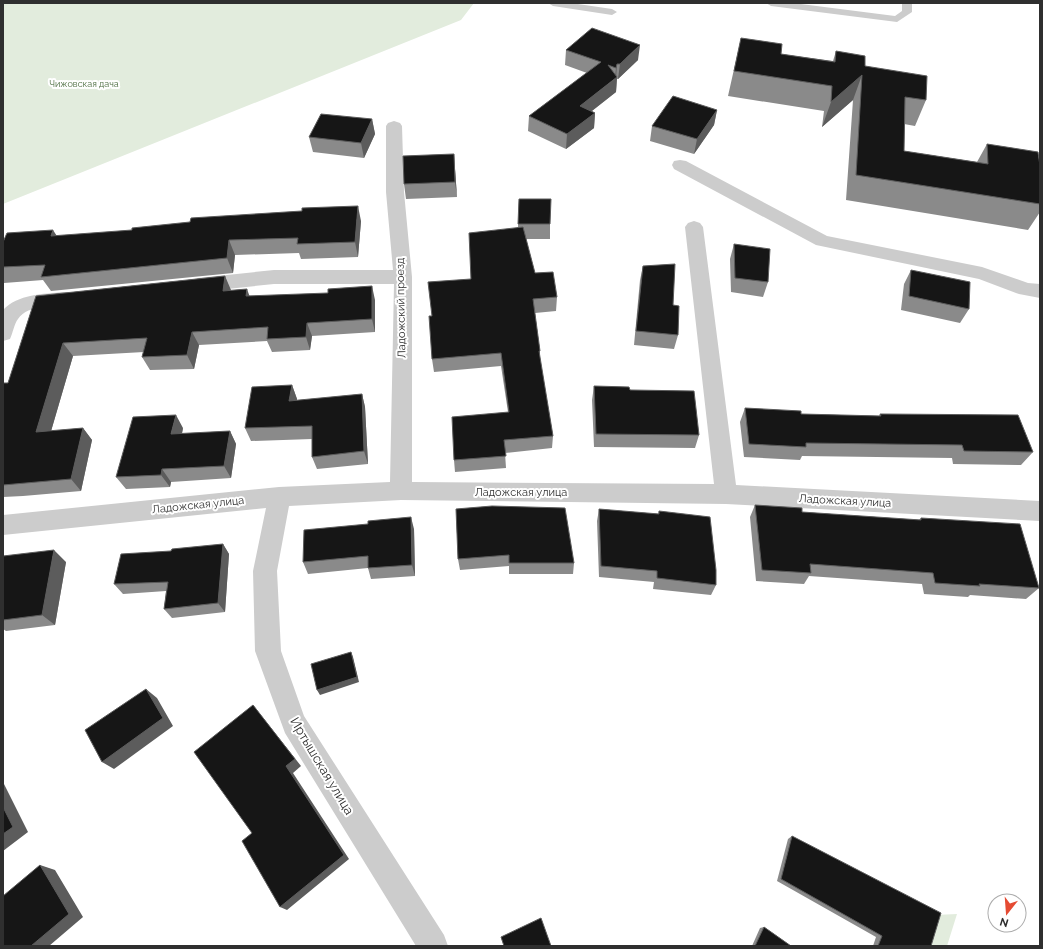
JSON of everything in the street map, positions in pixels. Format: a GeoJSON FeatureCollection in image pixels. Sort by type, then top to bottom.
{"type":"FeatureCollection","features":[{"type":"Feature","properties":{"kind":"street","name":"Ладожский проезд"},"geometry":{"type":"LineString","coordinates":[[394,126],[395,192],[403,277],[401,491]]}},
{"type":"Feature","properties":{"kind":"street"},"geometry":{"type":"LineString","coordinates":[[680,165],[822,241],[982,273],[1026,289],[1040,291]]}},
{"type":"Feature","properties":{"kind":"street"},"geometry":{"type":"LineString","coordinates":[[694,227],[726,494]]}},
{"type":"Feature","properties":{"kind":"street"},"geometry":{"type":"LineString","coordinates":[[180,287],[274,277],[403,277]]}},
{"type":"Feature","properties":{"kind":"street"},"geometry":{"type":"LineString","coordinates":[[6,325],[16,308],[31,302],[78,297]]}},
{"type":"Feature","properties":{"kind":"street","name":"Ладожская улица"},"geometry":{"type":"LineString","coordinates":[[3,525],[279,497],[401,491],[726,494],[1040,511]]}},
{"type":"Feature","properties":{"kind":"street","name":"Иртышская улица"},"geometry":{"type":"LineString","coordinates":[[279,497],[265,571],[268,651],[294,724],[433,946]]}},
{"type":"Feature","properties":{"kind":"lane"},"geometry":{"type":"LineString","coordinates":[[554,3],[612,12]]}},
{"type":"Feature","properties":{"kind":"lane"},"geometry":{"type":"LineString","coordinates":[[772,3],[897,19],[908,12],[907,3]]}},
{"type":"Feature","properties":{"kind":"green space","name":"Чижовская дача"},"geometry":{"type":"Polygon","coordinates":[[[3,3],[474,3],[461,20],[3,204],[3,3]]]}},
{"type":"Feature","properties":{"kind":"green space"},"geometry":{"type":"Polygon","coordinates":[[[957,914],[947,946],[924,946],[935,915],[957,914]]]}},
{"type":"Feature","properties":{"kind":"building"},"geometry":{"type":"Polygon","coordinates":[[[592,28],[640,45],[620,64],[617,64],[616,68],[608,65],[617,77],[580,106],[595,113],[567,134],[529,116],[601,62],[566,50],[592,28]]]}},
{"type":"Feature","properties":{"kind":"building"},"geometry":{"type":"Polygon","coordinates":[[[741,38],[782,44],[781,54],[835,62],[836,51],[865,56],[865,66],[927,76],[926,100],[905,97],[904,151],[988,164],[987,144],[1038,152],[1040,166],[1040,204],[856,175],[862,75],[831,102],[832,86],[734,71],[741,38]]]}},
{"type":"Feature","properties":{"kind":"building"},"geometry":{"type":"Polygon","coordinates":[[[673,96],[717,110],[697,139],[652,126],[673,96]]]}},
{"type":"Feature","properties":{"kind":"building"},"geometry":{"type":"Polygon","coordinates":[[[321,114],[372,119],[361,143],[309,137],[321,114]]]}},
{"type":"Feature","properties":{"kind":"building"},"geometry":{"type":"Polygon","coordinates":[[[454,154],[455,182],[404,184],[403,156],[454,154]]]}},
{"type":"Feature","properties":{"kind":"building"},"geometry":{"type":"Polygon","coordinates":[[[519,199],[551,199],[550,224],[518,224],[519,199]]]}},
{"type":"Feature","properties":{"kind":"building"},"geometry":{"type":"Polygon","coordinates":[[[358,206],[355,242],[297,244],[298,238],[229,240],[227,258],[41,277],[45,265],[3,267],[3,242],[7,233],[53,230],[51,236],[132,230],[132,228],[190,222],[191,218],[302,211],[302,208],[358,206]]]}},
{"type":"Feature","properties":{"kind":"building"},"geometry":{"type":"Polygon","coordinates":[[[523,227],[535,273],[553,272],[557,297],[533,299],[539,351],[553,436],[504,440],[506,456],[454,460],[452,417],[509,412],[501,353],[432,359],[429,316],[432,316],[428,282],[471,279],[469,233],[523,227]]]}},
{"type":"Feature","properties":{"kind":"building"},"geometry":{"type":"Polygon","coordinates":[[[734,244],[770,249],[768,282],[735,278],[734,244]]]}},
{"type":"Feature","properties":{"kind":"building"},"geometry":{"type":"Polygon","coordinates":[[[675,264],[673,305],[679,306],[678,335],[636,331],[643,266],[675,264]]]}},
{"type":"Feature","properties":{"kind":"building"},"geometry":{"type":"Polygon","coordinates":[[[911,270],[970,282],[969,309],[909,296],[911,270]]]}},
{"type":"Feature","properties":{"kind":"building"},"geometry":{"type":"Polygon","coordinates":[[[225,276],[223,291],[247,289],[246,296],[328,293],[328,289],[372,286],[372,319],[307,323],[306,337],[267,339],[268,327],[192,332],[187,355],[142,357],[147,338],[63,343],[36,432],[83,428],[71,479],[3,485],[3,383],[8,383],[36,296],[225,276]]]}},
{"type":"Feature","properties":{"kind":"building"},"geometry":{"type":"Polygon","coordinates":[[[292,385],[289,401],[362,394],[364,451],[312,457],[312,426],[245,428],[252,387],[292,385]]]}},
{"type":"Feature","properties":{"kind":"building"},"geometry":{"type":"Polygon","coordinates":[[[594,386],[629,387],[630,390],[694,391],[699,435],[596,434],[594,386]]]}},
{"type":"Feature","properties":{"kind":"building"},"geometry":{"type":"Polygon","coordinates":[[[745,408],[801,411],[801,414],[881,416],[880,414],[1018,415],[1033,452],[964,451],[962,445],[806,443],[806,447],[749,444],[745,408]]]}},
{"type":"Feature","properties":{"kind":"building"},"geometry":{"type":"Polygon","coordinates":[[[176,415],[171,434],[230,431],[224,466],[162,469],[161,475],[116,477],[133,417],[176,415]]]}},
{"type":"Feature","properties":{"kind":"building"},"geometry":{"type":"Polygon","coordinates":[[[755,505],[802,508],[802,512],[921,520],[921,518],[1020,524],[1039,588],[935,583],[933,573],[810,564],[811,573],[762,570],[755,505]]]}},
{"type":"Feature","properties":{"kind":"building"},"geometry":{"type":"Polygon","coordinates":[[[492,506],[565,508],[574,563],[509,563],[509,555],[458,559],[456,509],[492,506]]]}},
{"type":"Feature","properties":{"kind":"building"},"geometry":{"type":"Polygon","coordinates":[[[599,509],[659,514],[659,511],[710,517],[716,570],[716,585],[657,578],[657,571],[601,566],[599,509]]]}},
{"type":"Feature","properties":{"kind":"building"},"geometry":{"type":"Polygon","coordinates":[[[411,517],[412,565],[368,568],[368,556],[303,562],[304,530],[368,524],[368,521],[411,517]]]}},
{"type":"Feature","properties":{"kind":"building"},"geometry":{"type":"Polygon","coordinates":[[[223,544],[218,603],[164,609],[168,582],[114,584],[121,554],[171,551],[172,549],[223,544]]]}},
{"type":"Feature","properties":{"kind":"building"},"geometry":{"type":"Polygon","coordinates":[[[54,550],[42,615],[3,620],[3,556],[54,550]]]}},
{"type":"Feature","properties":{"kind":"building"},"geometry":{"type":"Polygon","coordinates":[[[351,652],[357,677],[317,690],[311,664],[351,652]]]}},
{"type":"Feature","properties":{"kind":"building"},"geometry":{"type":"Polygon","coordinates":[[[146,689],[163,718],[102,762],[85,730],[146,689]]]}},
{"type":"Feature","properties":{"kind":"building"},"geometry":{"type":"Polygon","coordinates":[[[253,705],[295,759],[286,766],[344,855],[280,907],[242,841],[252,833],[194,752],[253,705]]]}},
{"type":"Feature","properties":{"kind":"building"},"geometry":{"type":"Polygon","coordinates":[[[3,807],[13,827],[3,834],[3,807]]]}},
{"type":"Feature","properties":{"kind":"building"},"geometry":{"type":"Polygon","coordinates":[[[792,836],[941,913],[931,946],[878,946],[882,936],[781,879],[792,836]]]}},
{"type":"Feature","properties":{"kind":"building"},"geometry":{"type":"Polygon","coordinates":[[[40,865],[69,914],[31,946],[3,946],[3,896],[40,865]]]}},
{"type":"Feature","properties":{"kind":"building"},"geometry":{"type":"Polygon","coordinates":[[[541,918],[551,946],[504,946],[501,937],[541,918]]]}},
{"type":"Feature","properties":{"kind":"building"},"geometry":{"type":"Polygon","coordinates":[[[764,927],[791,946],[755,946],[764,927]]]}}]}
